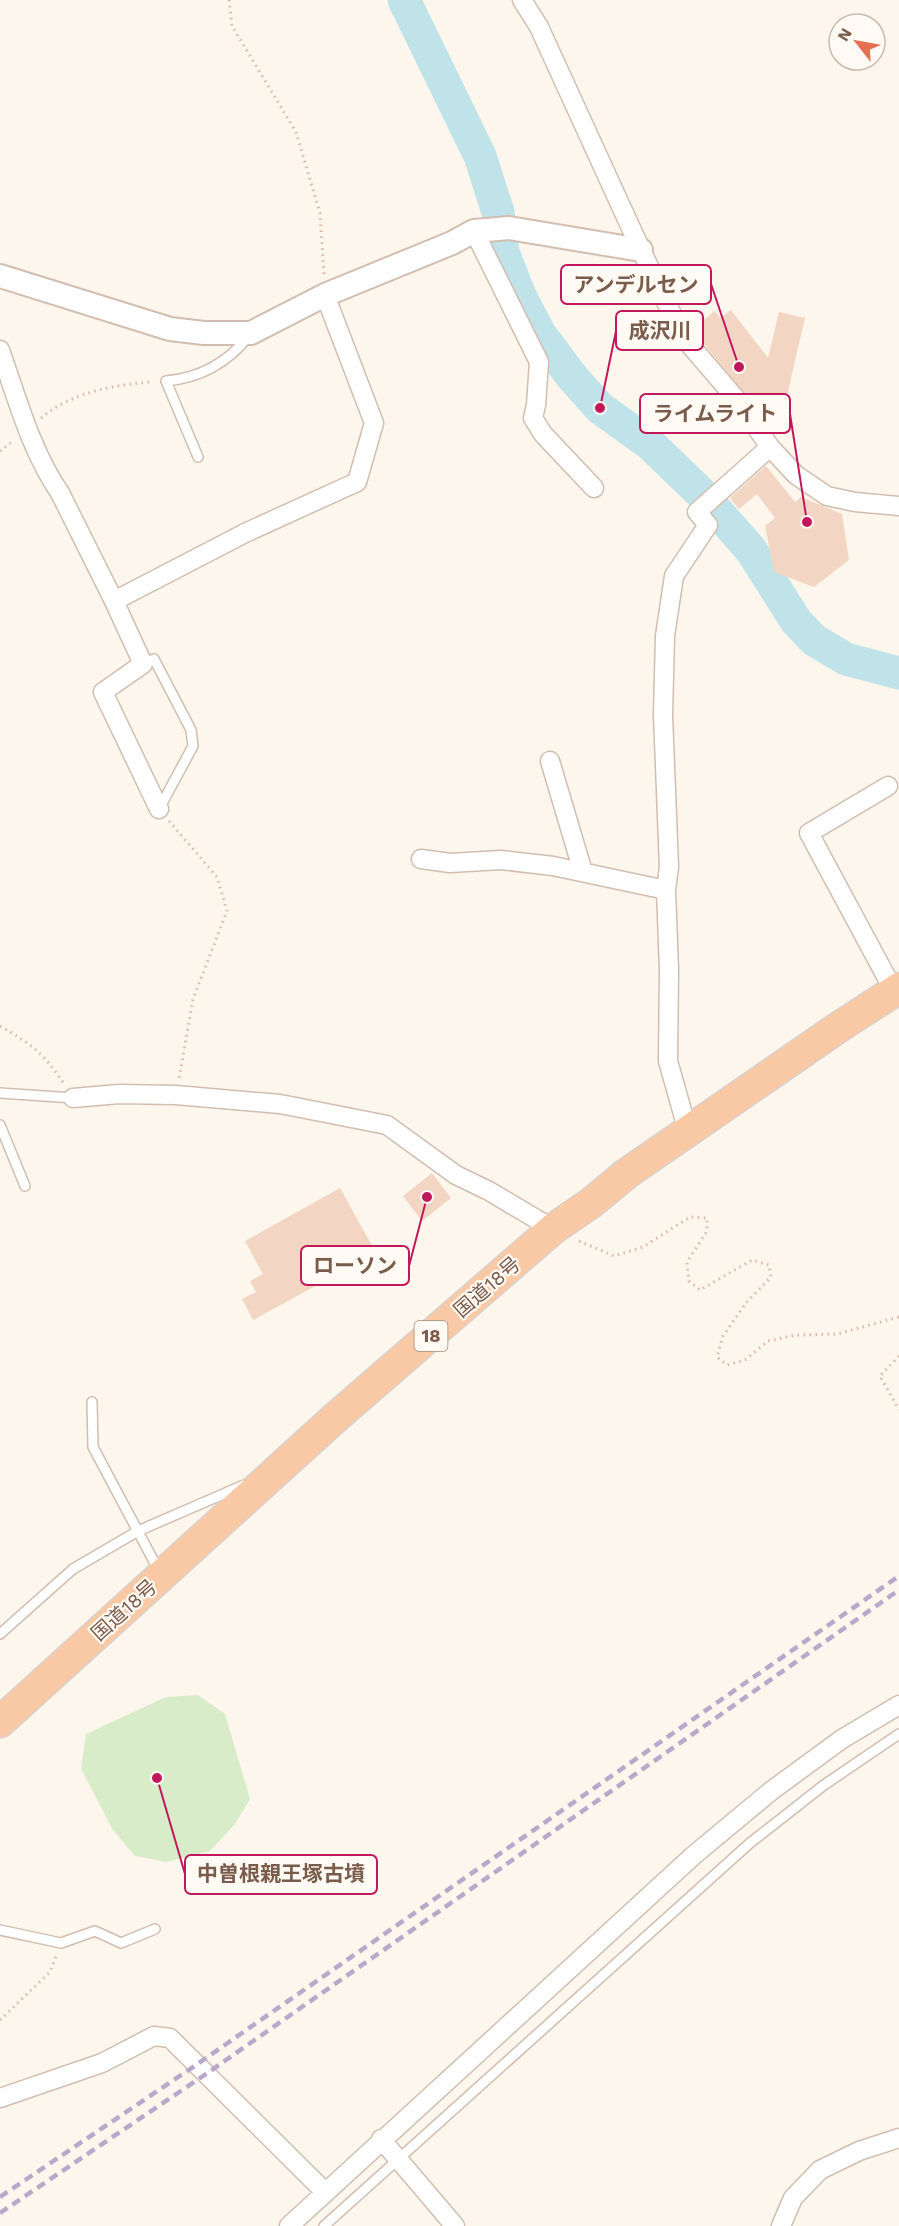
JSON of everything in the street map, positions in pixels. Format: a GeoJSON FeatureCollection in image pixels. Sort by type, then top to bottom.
{"type":"FeatureCollection","features":[{"type":"Feature","properties":{"kind":"highway","name":"国道18号"},"geometry":{"type":"LineString","coordinates":[[0,1722],[335,1418],[553,1229],[591,1203],[626,1174],[896,989]]}},
{"type":"Feature","properties":{"kind":"street"},"geometry":{"type":"LineString","coordinates":[[522,0],[539,27],[683,337],[738,401],[770,447],[796,475],[827,496],[855,502],[899,506]]}},
{"type":"Feature","properties":{"kind":"street"},"geometry":{"type":"LineString","coordinates":[[0,276],[170,329],[204,333],[251,333],[325,295],[479,231],[509,228],[641,250]]}},
{"type":"Feature","properties":{"kind":"street"},"geometry":{"type":"LineString","coordinates":[[479,231],[539,362],[533,418],[543,434],[594,488]]}},
{"type":"Feature","properties":{"kind":"street"},"geometry":{"type":"LineString","coordinates":[[114,601],[245,532],[357,482],[374,423],[325,295]]}},
{"type":"Feature","properties":{"kind":"street"},"geometry":{"type":"LineString","coordinates":[[0,350],[28,429],[51,480],[60,493],[143,664],[103,692],[159,809]]}},
{"type":"Feature","properties":{"kind":"street"},"geometry":{"type":"LineString","coordinates":[[688,1132],[668,1061],[669,970],[666,890],[669,867],[663,715],[665,636],[674,576],[708,525],[697,512],[770,447]]}},
{"type":"Feature","properties":{"kind":"street"},"geometry":{"type":"LineString","coordinates":[[550,761],[583,872]]}},
{"type":"Feature","properties":{"kind":"street"},"geometry":{"type":"LineString","coordinates":[[888,786],[809,833],[896,989]]}},
{"type":"Feature","properties":{"kind":"street"},"geometry":{"type":"LineString","coordinates":[[421,859],[450,863],[501,860],[553,866],[666,890]]}},
{"type":"Feature","properties":{"kind":"street"},"geometry":{"type":"LineString","coordinates":[[73,1098],[119,1094],[176,1095],[280,1104],[387,1125],[456,1175],[489,1191],[553,1229]]}},
{"type":"Feature","properties":{"kind":"street"},"geometry":{"type":"LineString","coordinates":[[289,2226],[381,2139],[694,1855],[771,1791],[842,1740],[899,1705]]}},
{"type":"Feature","properties":{"kind":"street"},"geometry":{"type":"LineString","coordinates":[[0,2098],[102,2063],[154,2036],[170,2038],[325,2192]]}},
{"type":"Feature","properties":{"kind":"street"},"geometry":{"type":"LineString","coordinates":[[781,2226],[793,2198],[820,2170],[859,2151],[899,2138]]}},
{"type":"Feature","properties":{"kind":"street"},"geometry":{"type":"LineString","coordinates":[[381,2139],[455,2226]]}},
{"type":"Feature","properties":{"kind":"lane"},"geometry":{"type":"LineString","coordinates":[[198,458],[165,381],[209,371],[235,353],[251,333]]}},
{"type":"Feature","properties":{"kind":"lane"},"geometry":{"type":"LineString","coordinates":[[143,664],[154,659],[191,730],[193,746],[159,809]]}},
{"type":"Feature","properties":{"kind":"lane"},"geometry":{"type":"LineString","coordinates":[[0,1092],[73,1098]]}},
{"type":"Feature","properties":{"kind":"lane"},"geometry":{"type":"LineString","coordinates":[[0,1125],[25,1186]]}},
{"type":"Feature","properties":{"kind":"lane"},"geometry":{"type":"LineString","coordinates":[[92,1401],[93,1447],[161,1576]]}},
{"type":"Feature","properties":{"kind":"lane"},"geometry":{"type":"LineString","coordinates":[[0,1635],[73,1569],[138,1531],[277,1470]]}},
{"type":"Feature","properties":{"kind":"lane"},"geometry":{"type":"LineString","coordinates":[[324,2226],[750,1843],[824,1785],[899,1734]]}},
{"type":"Feature","properties":{"kind":"lane"},"geometry":{"type":"LineString","coordinates":[[0,1930],[61,1943],[95,1931],[121,1943],[155,1929]]}},
{"type":"Feature","properties":{"kind":"path"},"geometry":{"type":"LineString","coordinates":[[229,0],[232,26],[296,132],[320,213],[325,295]]}},
{"type":"Feature","properties":{"kind":"path"},"geometry":{"type":"LineString","coordinates":[[0,451],[50,411],[89,393],[131,383],[165,381]]}},
{"type":"Feature","properties":{"kind":"path"},"geometry":{"type":"LineString","coordinates":[[159,809],[217,877],[227,911],[193,999],[176,1095]]}},
{"type":"Feature","properties":{"kind":"path"},"geometry":{"type":"LineString","coordinates":[[0,1026],[43,1054],[73,1098]]}},
{"type":"Feature","properties":{"kind":"path"},"geometry":{"type":"LineString","coordinates":[[553,1229],[614,1256],[643,1246],[690,1217],[707,1218],[707,1231],[687,1262],[689,1281],[700,1290],[752,1260],[769,1265],[771,1277],[746,1303],[723,1336],[717,1358],[727,1365],[745,1360],[768,1341],[796,1335],[837,1334],[899,1317]]}},
{"type":"Feature","properties":{"kind":"path"},"geometry":{"type":"LineString","coordinates":[[899,1356],[880,1376],[899,1410]]}},
{"type":"Feature","properties":{"kind":"path"},"geometry":{"type":"LineString","coordinates":[[0,2020],[50,1972],[61,1943]]}},
{"type":"Feature","properties":{"kind":"green space"},"geometry":{"type":"Polygon","coordinates":[[[198,1695],[225,1714],[250,1799],[235,1824],[210,1851],[166,1862],[135,1856],[113,1830],[81,1769],[86,1734],[166,1697],[198,1695]]]}},
{"type":"Feature","properties":{"kind":"building"},"geometry":{"type":"Polygon","coordinates":[[[731,310],[768,358],[779,312],[805,318],[782,417],[759,412],[692,329],[715,311],[720,318],[731,310]]]}},
{"type":"Feature","properties":{"kind":"building"},"geometry":{"type":"Polygon","coordinates":[[[766,466],[795,502],[801,497],[842,514],[849,560],[814,587],[774,572],[765,526],[775,518],[757,494],[739,509],[730,498],[766,466]]]}},
{"type":"Feature","properties":{"kind":"building"},"geometry":{"type":"Polygon","coordinates":[[[432,1173],[451,1198],[422,1221],[403,1196],[432,1173]]]}},
{"type":"Feature","properties":{"kind":"building"},"geometry":{"type":"Polygon","coordinates":[[[340,1188],[376,1253],[253,1320],[242,1299],[256,1292],[250,1281],[263,1274],[245,1241],[340,1188]]]}},
{"type":"Feature","properties":{"kind":"waterway"},"geometry":{"type":"LineString","coordinates":[[404,0],[480,156],[498,212],[503,252],[520,296],[540,334],[573,378],[600,408],[650,444],[701,493],[751,550],[796,621],[814,640],[846,659],[899,673]]}},
{"type":"Feature","properties":{"kind":"railway"},"geometry":{"type":"LineString","coordinates":[[0,2197],[196,2065],[899,1576]]}},
{"type":"Feature","properties":{"kind":"railway"},"geometry":{"type":"LineString","coordinates":[[0,2213],[206,2074],[899,1590]]}},
{"type":"Feature","properties":{"kind":"place","name":"アンデルセン"},"geometry":{"type":"Point","coordinates":[739,367]}},
{"type":"Feature","properties":{"kind":"place","name":"成沢川"},"geometry":{"type":"Point","coordinates":[600,408]}},
{"type":"Feature","properties":{"kind":"place","name":"ライムライト"},"geometry":{"type":"Point","coordinates":[807,522]}},
{"type":"Feature","properties":{"kind":"place","name":"ローソン"},"geometry":{"type":"Point","coordinates":[427,1197]}},
{"type":"Feature","properties":{"kind":"place","name":"中曽根親王塚古墳"},"geometry":{"type":"Point","coordinates":[157,1778]}}]}
